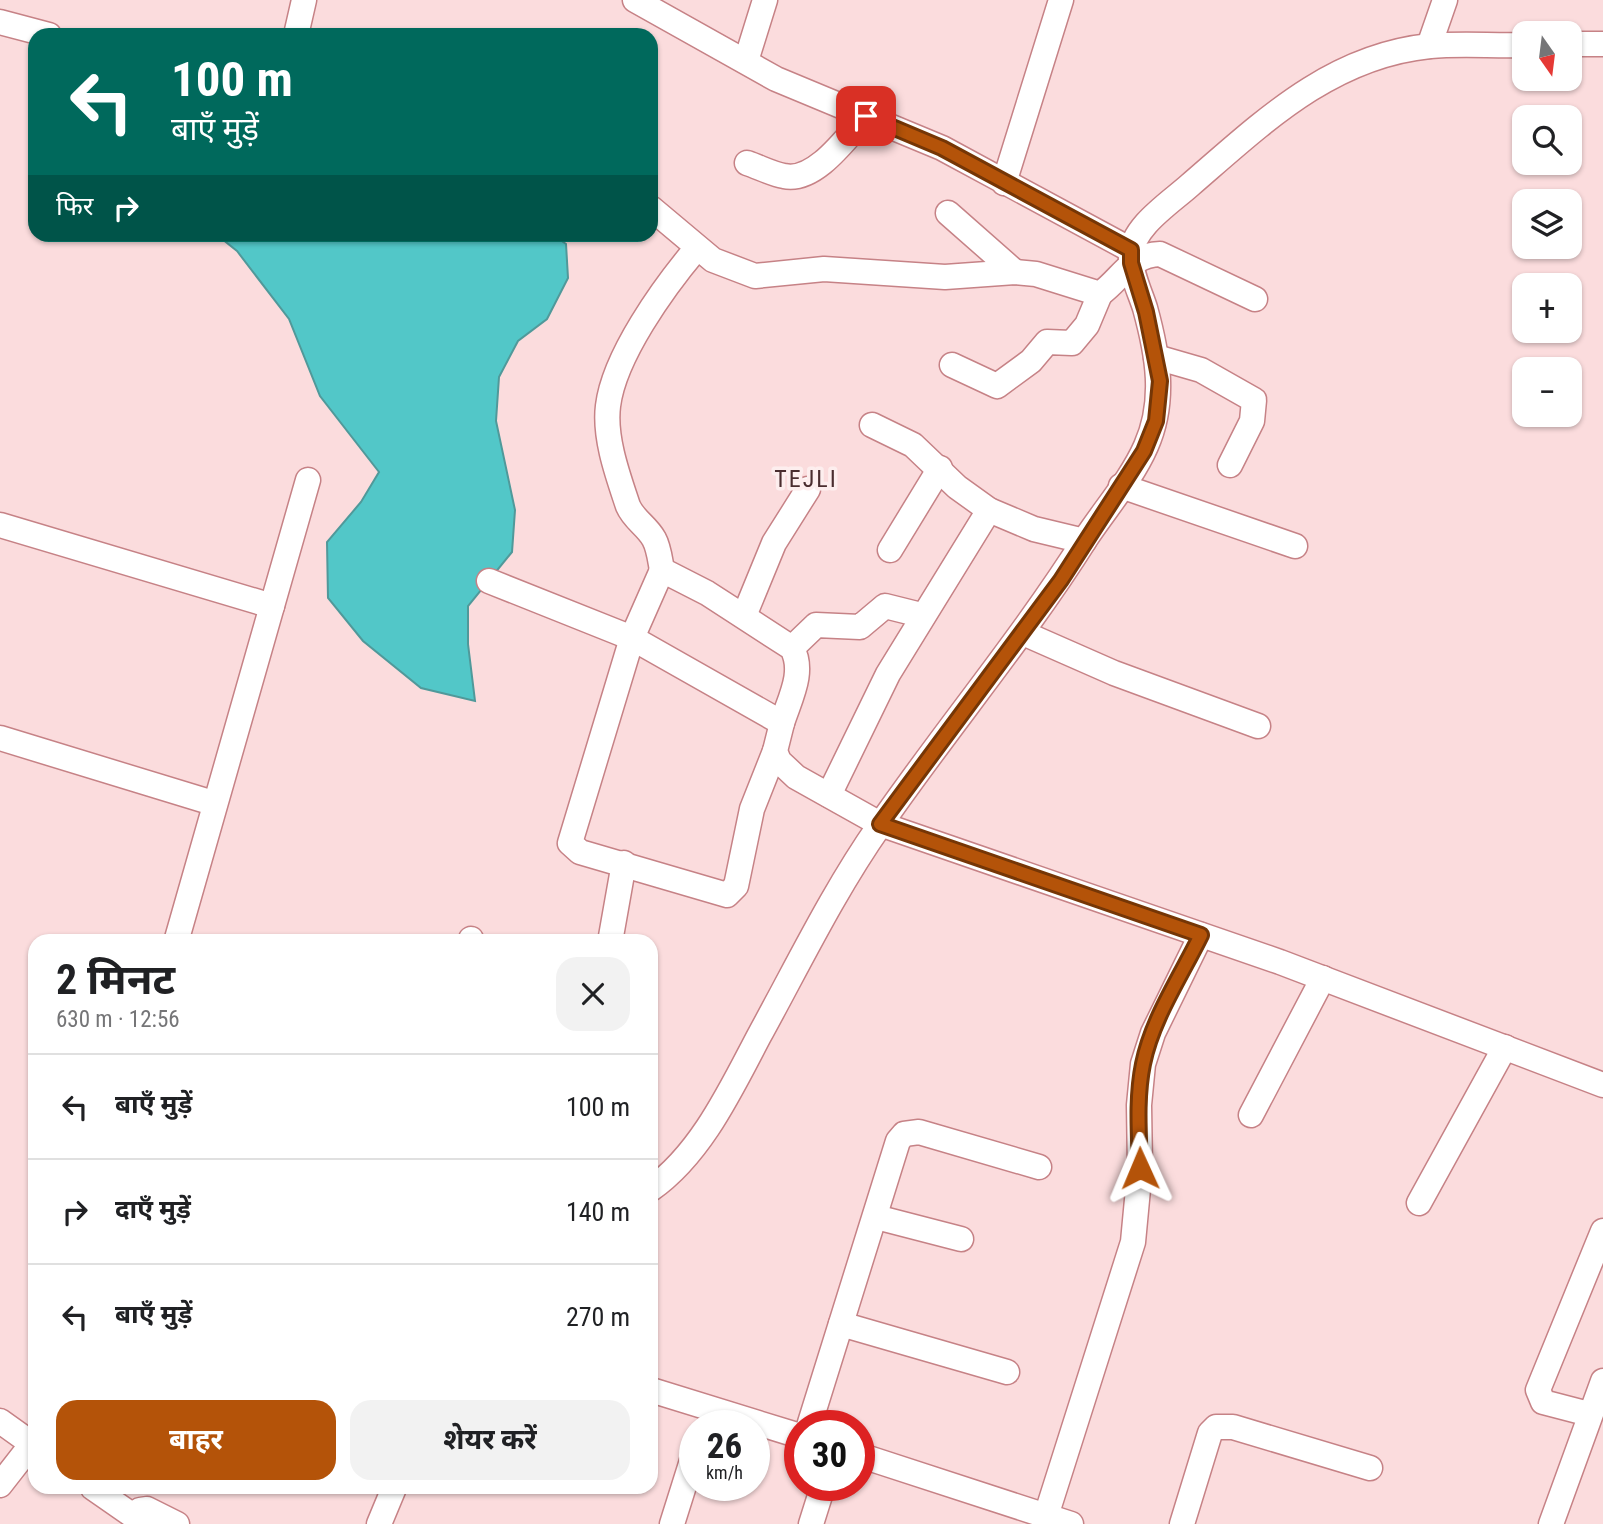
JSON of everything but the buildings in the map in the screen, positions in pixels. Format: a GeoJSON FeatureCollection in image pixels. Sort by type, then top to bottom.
{"type":"FeatureCollection","features":[{"type":"Feature","properties":{"kind":"street"},"geometry":{"type":"LineString","coordinates":[[298,28],[304,0]]}},
{"type":"Feature","properties":{"kind":"street"},"geometry":{"type":"LineString","coordinates":[[635,0],[682,12],[746,61],[776,79],[942,148],[1131,256],[1173,258],[1255,299]]}},
{"type":"Feature","properties":{"kind":"street"},"geometry":{"type":"LineString","coordinates":[[746,61],[765,0]]}},
{"type":"Feature","properties":{"kind":"street"},"geometry":{"type":"LineString","coordinates":[[1004,183],[1060,0]]}},
{"type":"Feature","properties":{"kind":"street"},"geometry":{"type":"LineString","coordinates":[[1429,46],[1445,0]]}},
{"type":"Feature","properties":{"kind":"street"},"geometry":{"type":"LineString","coordinates":[[0,22],[28,29]]}},
{"type":"Feature","properties":{"kind":"street"},"geometry":{"type":"LineString","coordinates":[[1582,44],[1603,44]]}},
{"type":"Feature","properties":{"kind":"street"},"geometry":{"type":"LineString","coordinates":[[953,365],[997,386],[1031,361],[1047,342],[1072,343],[1087,325],[1100,294],[1131,256],[1137,235],[1168,204],[1290,100],[1334,73],[1381,56],[1429,46],[1512,45]]}},
{"type":"Feature","properties":{"kind":"street"},"geometry":{"type":"LineString","coordinates":[[747,163],[784,176],[806,174],[826,160],[866,116]]}},
{"type":"Feature","properties":{"kind":"street"},"geometry":{"type":"LineString","coordinates":[[948,213],[1015,272]]}},
{"type":"Feature","properties":{"kind":"street"},"geometry":{"type":"LineString","coordinates":[[658,214],[696,249],[734,270],[755,276],[824,269],[945,277],[1015,272],[1036,274],[1100,294]]}},
{"type":"Feature","properties":{"kind":"street"},"geometry":{"type":"LineString","coordinates":[[662,570],[744,616],[792,648],[798,659],[798,674],[775,751],[752,809],[733,891],[720,895],[624,863],[580,852],[570,843],[632,638],[662,570],[654,538],[629,509],[609,434],[608,408],[612,386],[650,309],[696,249]]}},
{"type":"Feature","properties":{"kind":"street"},"geometry":{"type":"LineString","coordinates":[[658,1182],[682,1162],[731,1089],[840,884],[880,824],[1023,633],[1144,451],[1156,421],[1160,381],[1131,256]]}},
{"type":"Feature","properties":{"kind":"street"},"geometry":{"type":"LineString","coordinates":[[1156,357],[1201,370],[1254,400],[1252,421],[1230,465]]}},
{"type":"Feature","properties":{"kind":"street"},"geometry":{"type":"LineString","coordinates":[[872,425],[913,445],[957,486],[989,510],[1034,528],[1084,541]]}},
{"type":"Feature","properties":{"kind":"street"},"geometry":{"type":"LineString","coordinates":[[890,550],[940,468]]}},
{"type":"Feature","properties":{"kind":"street"},"geometry":{"type":"LineString","coordinates":[[178,934],[213,803],[308,480]]}},
{"type":"Feature","properties":{"kind":"street"},"geometry":{"type":"LineString","coordinates":[[1121,486],[1295,546]]}},
{"type":"Feature","properties":{"kind":"street"},"geometry":{"type":"LineString","coordinates":[[744,616],[774,542],[808,489]]}},
{"type":"Feature","properties":{"kind":"street"},"geometry":{"type":"LineString","coordinates":[[829,795],[888,674],[989,510]]}},
{"type":"Feature","properties":{"kind":"street"},"geometry":{"type":"LineString","coordinates":[[0,525],[272,606]]}},
{"type":"Feature","properties":{"kind":"street"},"geometry":{"type":"LineString","coordinates":[[489,581],[632,638],[782,723]]}},
{"type":"Feature","properties":{"kind":"street"},"geometry":{"type":"LineString","coordinates":[[792,648],[816,625],[860,627],[885,606],[922,615]]}},
{"type":"Feature","properties":{"kind":"street"},"geometry":{"type":"LineString","coordinates":[[1023,633],[1114,673],[1258,726]]}},
{"type":"Feature","properties":{"kind":"street"},"geometry":{"type":"LineString","coordinates":[[0,738],[213,803]]}},
{"type":"Feature","properties":{"kind":"street"},"geometry":{"type":"LineString","coordinates":[[775,751],[786,769],[880,824],[1323,978],[1603,1085]]}},
{"type":"Feature","properties":{"kind":"street"},"geometry":{"type":"LineString","coordinates":[[611,934],[624,863]]}},
{"type":"Feature","properties":{"kind":"street"},"geometry":{"type":"LineString","coordinates":[[1046,1516],[1133,1242],[1140,1180],[1139,1105],[1143,1064],[1153,1032],[1201,935]]}},
{"type":"Feature","properties":{"kind":"street"},"geometry":{"type":"LineString","coordinates":[[1251,1115],[1323,978]]}},
{"type":"Feature","properties":{"kind":"street"},"geometry":{"type":"LineString","coordinates":[[1419,1203],[1505,1047]]}},
{"type":"Feature","properties":{"kind":"street"},"geometry":{"type":"LineString","coordinates":[[814,1410],[898,1140],[911,1131],[1039,1167]]}},
{"type":"Feature","properties":{"kind":"street"},"geometry":{"type":"LineString","coordinates":[[876,1217],[961,1239]]}},
{"type":"Feature","properties":{"kind":"street"},"geometry":{"type":"LineString","coordinates":[[1589,1414],[1543,1402],[1538,1391],[1603,1231]]}},
{"type":"Feature","properties":{"kind":"street"},"geometry":{"type":"LineString","coordinates":[[841,1324],[1007,1372]]}},
{"type":"Feature","properties":{"kind":"street"},"geometry":{"type":"LineString","coordinates":[[1551,1524],[1603,1381]]}},
{"type":"Feature","properties":{"kind":"street"},"geometry":{"type":"LineString","coordinates":[[658,1394],[691,1410]]}},
{"type":"Feature","properties":{"kind":"street"},"geometry":{"type":"LineString","coordinates":[[0,1421],[28,1441]]}},
{"type":"Feature","properties":{"kind":"street"},"geometry":{"type":"LineString","coordinates":[[1182,1524],[1210,1433],[1216,1427],[1233,1427],[1370,1468]]}},
{"type":"Feature","properties":{"kind":"street"},"geometry":{"type":"LineString","coordinates":[[0,1485],[28,1451]]}},
{"type":"Feature","properties":{"kind":"street"},"geometry":{"type":"LineString","coordinates":[[875,1460],[1071,1524]]}},
{"type":"Feature","properties":{"kind":"street"},"geometry":{"type":"LineString","coordinates":[[101,1494],[135,1519],[147,1509],[177,1524]]}},
{"type":"Feature","properties":{"kind":"street"},"geometry":{"type":"LineString","coordinates":[[379,1524],[392,1494]]}},
{"type":"Feature","properties":{"kind":"street"},"geometry":{"type":"LineString","coordinates":[[672,1524],[679,1501]]}},
{"type":"Feature","properties":{"kind":"street"},"geometry":{"type":"LineString","coordinates":[[811,1524],[818,1501]]}},
{"type":"Feature","properties":{"kind":"water"},"geometry":{"type":"Polygon","coordinates":[[[226,242],[566,244],[568,278],[547,319],[518,341],[499,377],[496,421],[515,510],[512,552],[468,606],[468,644],[475,701],[421,688],[363,641],[328,598],[327,542],[361,502],[379,472],[320,396],[289,319],[237,251],[226,242]]]}},
{"type":"Feature","properties":{"kind":"district","name":"TEJLI"},"geometry":{"type":"Point","coordinates":[806,479]}},
{"type":"Feature","properties":{"kind":"route"},"geometry":{"type":"LineString","coordinates":[[866,116],[942,148],[1131,250],[1131,263],[1146,312],[1160,381],[1156,421],[1144,451],[1061,580],[880,824],[1201,935],[1153,1032],[1143,1064],[1139,1105],[1140,1168]]}}]}
